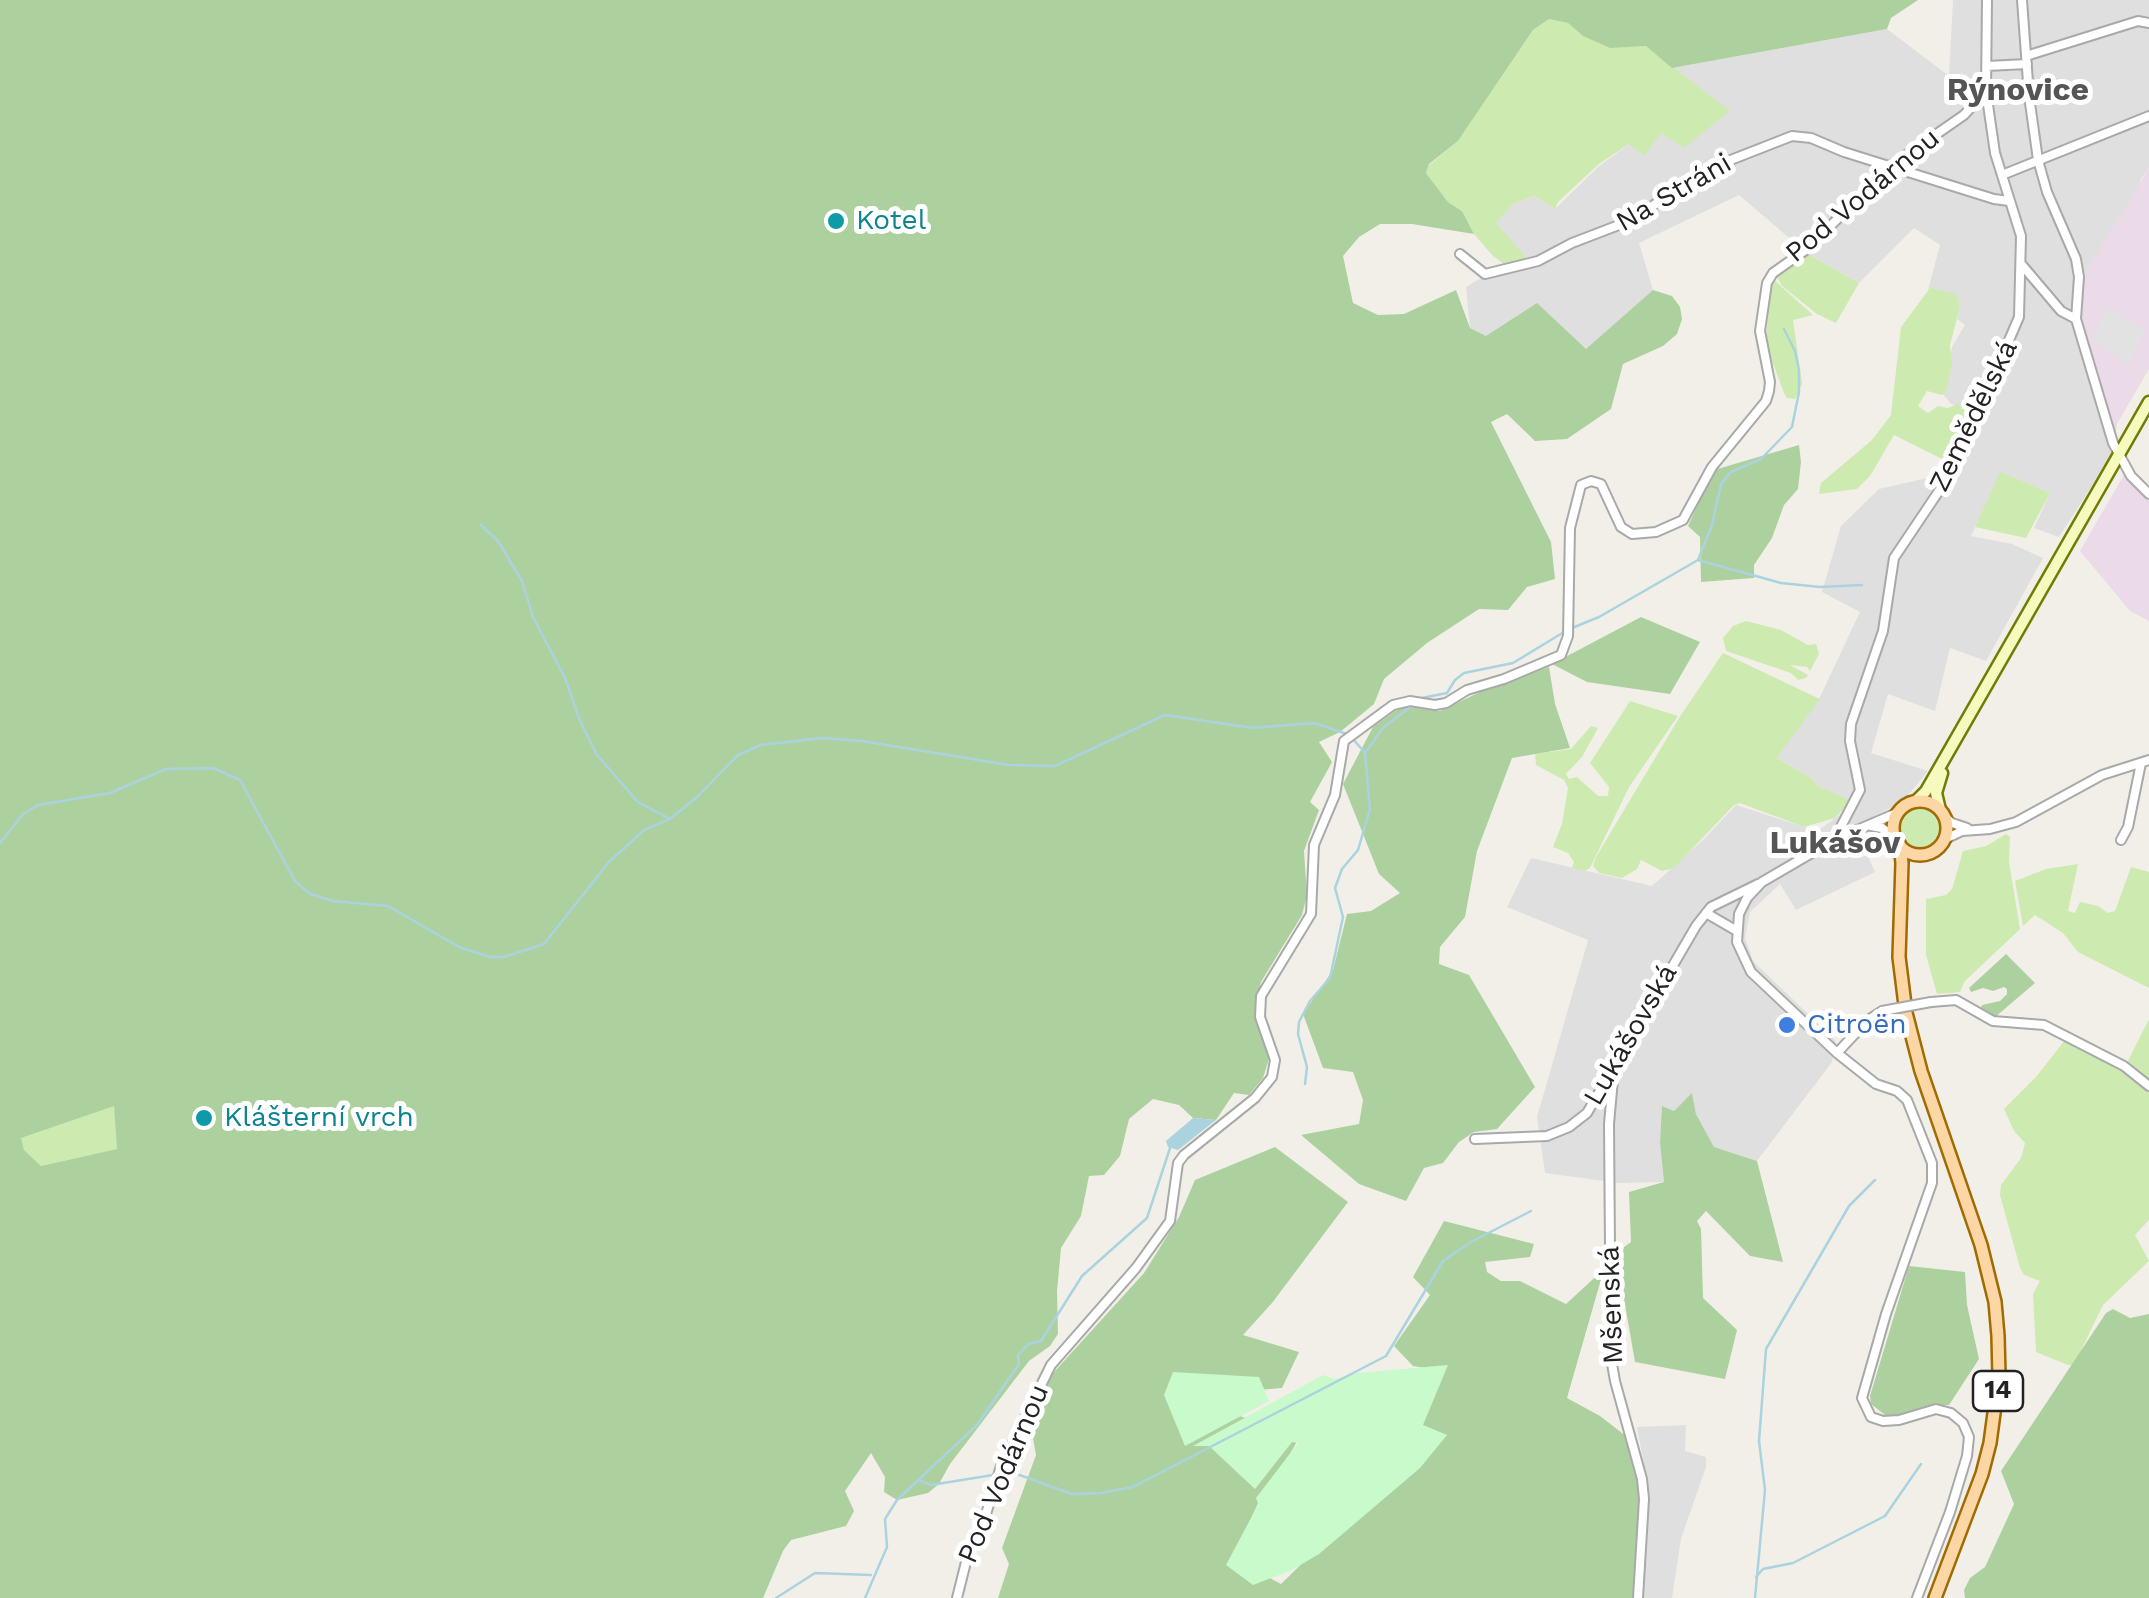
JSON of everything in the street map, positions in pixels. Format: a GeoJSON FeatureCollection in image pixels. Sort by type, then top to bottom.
{"type":"FeatureCollection","features":[{"type":"Feature","properties":{"kind":"main road"},"geometry":{"type":"LineString","coordinates":[[1899,812],[1915,802],[1928,803],[1942,813],[1945,838]]}},
{"type":"Feature","properties":{"kind":"main road","name":"14"},"geometry":{"type":"LineString","coordinates":[[1899,812],[1894,824],[1901,904],[1901,984],[1912,1041],[1981,1245],[1995,1302],[1998,1336],[1996,1409],[1986,1458],[1935,1598]]}},
{"type":"Feature","properties":{"kind":"main road","name":"14"},"geometry":{"type":"LineString","coordinates":[[1901,904],[1909,871],[1922,855],[1936,850],[1945,838]]}},
{"type":"Feature","properties":{"kind":"main road"},"geometry":{"type":"LineString","coordinates":[[1897,841],[1910,853],[1922,855]]}},
{"type":"Feature","properties":{"kind":"street"},"geometry":{"type":"LineString","coordinates":[[1986,90],[1987,0]]}},
{"type":"Feature","properties":{"kind":"street"},"geometry":{"type":"LineString","coordinates":[[2022,0],[2038,160],[2047,192],[2076,259],[2076,319],[2100,406],[2119,453],[2131,476],[2149,494]]}},
{"type":"Feature","properties":{"kind":"street"},"geometry":{"type":"LineString","coordinates":[[1987,66],[2026,60],[2138,21],[2149,23]]}},
{"type":"Feature","properties":{"kind":"street","name":"Pod Vodárnou"},"geometry":{"type":"LineString","coordinates":[[957,1598],[967,1558],[981,1530],[1001,1466],[1050,1365],[1136,1268],[1170,1221],[1178,1163],[1184,1155],[1255,1098],[1272,1078],[1275,1060],[1260,1017],[1261,996],[1311,914],[1314,845],[1335,795],[1340,754],[1349,736],[1393,706],[1410,700],[1435,705],[1446,702],[1561,654],[1568,636],[1570,528],[1581,485],[1591,481],[1601,484],[1622,527],[1632,534],[1656,532],[1683,520],[1712,467],[1766,401],[1770,382],[1760,331],[1767,284],[1773,273],[1807,249],[1892,166],[1964,116],[1986,90]]}},
{"type":"Feature","properties":{"kind":"street","name":"Zemědělská"},"geometry":{"type":"LineString","coordinates":[[1834,840],[1860,790],[1850,741],[1851,724],[1883,632],[1894,558],[1953,470],[2019,317],[2020,236],[1990,133],[1986,90]]}},
{"type":"Feature","properties":{"kind":"street"},"geometry":{"type":"LineString","coordinates":[[2002,175],[2149,116]]}},
{"type":"Feature","properties":{"kind":"street","name":"Na Stráni"},"geometry":{"type":"LineString","coordinates":[[1460,254],[1485,274],[1538,261],[1632,220],[1705,170],[1792,136],[1811,138],[1994,200],[2009,201]]}},
{"type":"Feature","properties":{"kind":"street"},"geometry":{"type":"LineString","coordinates":[[2022,265],[2062,311],[2076,319]]}},
{"type":"Feature","properties":{"kind":"street"},"geometry":{"type":"LineString","coordinates":[[1915,802],[1926,791],[2149,402]]}},
{"type":"Feature","properties":{"kind":"street"},"geometry":{"type":"LineString","coordinates":[[1960,731],[1937,786],[1942,813],[1956,826],[1976,830]]}},
{"type":"Feature","properties":{"kind":"street"},"geometry":{"type":"LineString","coordinates":[[1945,838],[2016,822],[2102,774],[2145,762]]}},
{"type":"Feature","properties":{"kind":"street"},"geometry":{"type":"LineString","coordinates":[[2121,840],[2127,832],[2145,762]]}},
{"type":"Feature","properties":{"kind":"street","name":"Lukášovská"},"geometry":{"type":"LineString","coordinates":[[1476,1138],[1547,1136],[1587,1113],[1706,914],[1730,895],[1762,882],[1834,840],[1899,812]]}},
{"type":"Feature","properties":{"kind":"street"},"geometry":{"type":"LineString","coordinates":[[1867,826],[1882,828],[1897,841]]}},
{"type":"Feature","properties":{"kind":"street"},"geometry":{"type":"LineString","coordinates":[[1762,882],[1743,904],[1737,931],[1740,952],[1751,972],[1837,1053],[1876,1084],[1897,1091],[1912,1109],[1933,1175],[1864,1388],[1865,1409],[1870,1418],[1899,1420],[1936,1409],[1952,1413],[1966,1430],[1967,1456],[1917,1598]]}},
{"type":"Feature","properties":{"kind":"street"},"geometry":{"type":"LineString","coordinates":[[1706,914],[1737,931]]}},
{"type":"Feature","properties":{"kind":"street"},"geometry":{"type":"LineString","coordinates":[[1837,1053],[1882,1010],[1956,1000],[1993,1021],[2044,1025],[2124,1066],[2149,1086]]}},
{"type":"Feature","properties":{"kind":"street","name":"Mšenská"},"geometry":{"type":"LineString","coordinates":[[1614,1068],[1609,1124],[1610,1249],[1615,1278],[1612,1358],[1614,1381],[1638,1460],[1644,1499],[1638,1598]]}},
{"type":"Feature","properties":{"kind":"shaded area"},"geometry":{"type":"Polygon","coordinates":[[[1953,0],[2149,0],[2149,168],[2140,181],[2104,415],[2117,424],[2113,453],[2059,537],[2034,528],[2050,493],[2000,473],[1971,536],[2012,544],[2043,558],[1986,661],[1950,648],[1935,711],[1888,694],[1871,753],[1928,771],[1892,807],[1854,826],[1875,872],[1796,910],[1780,884],[1750,912],[1745,938],[1753,961],[1836,1041],[1832,1062],[1757,1161],[1714,1147],[1696,1114],[1692,1094],[1674,1111],[1663,1107],[1660,1143],[1664,1182],[1619,1183],[1545,1173],[1537,1117],[1588,940],[1507,907],[1531,858],[1652,886],[1736,805],[1804,827],[1822,828],[1843,812],[1849,800],[1816,785],[1777,758],[1819,699],[1860,612],[1822,592],[1841,526],[1879,489],[1945,474],[1974,412],[1951,404],[1943,394],[1952,347],[1965,325],[1957,319],[1960,307],[1928,290],[1940,245],[1914,228],[1859,283],[1808,254],[1739,195],[1639,243],[1653,290],[1586,350],[1486,336],[1470,328],[1466,287],[1504,264],[1527,260],[1495,223],[1513,204],[1534,196],[1555,209],[1598,167],[1629,144],[1729,111],[1672,68],[1887,29],[1949,76],[1953,0]]]}},
{"type":"Feature","properties":{"kind":"shaded area"},"geometry":{"type":"Polygon","coordinates":[[[2149,168],[2149,369],[2117,424],[2104,415],[2076,312],[2080,282],[2149,168]]]}},
{"type":"Feature","properties":{"kind":"shaded area"},"geometry":{"type":"Polygon","coordinates":[[[2106,307],[2145,330],[2129,365],[2092,340],[2106,307]]]}},
{"type":"Feature","properties":{"kind":"shaded area"},"geometry":{"type":"Polygon","coordinates":[[[2125,473],[2149,499],[2149,621],[2130,611],[2080,551],[2125,473]]]}},
{"type":"Feature","properties":{"kind":"shaded area"},"geometry":{"type":"Polygon","coordinates":[[[1686,1425],[1685,1451],[1706,1457],[1706,1467],[1681,1539],[1672,1598],[1640,1598],[1648,1485],[1637,1427],[1686,1425]]]}},
{"type":"Feature","properties":{"kind":"green space"},"geometry":{"type":"Polygon","coordinates":[[[0,0],[1918,0],[1891,18],[1887,29],[1672,68],[1646,46],[1610,48],[1583,36],[1568,23],[1549,19],[1533,30],[1458,141],[1429,164],[1426,173],[1448,202],[1462,211],[1474,234],[1412,224],[1380,224],[1359,237],[1343,256],[1353,303],[1378,315],[1404,314],[1456,290],[1470,328],[1486,336],[1537,303],[1586,349],[1653,290],[1672,296],[1682,319],[1677,334],[1663,346],[1623,364],[1611,409],[1567,439],[1535,441],[1507,414],[1491,422],[1551,542],[1555,579],[1527,587],[1508,610],[1479,609],[1427,643],[1384,679],[1374,704],[1340,732],[1319,742],[1332,762],[1310,802],[1319,810],[1304,851],[1307,895],[1302,915],[1261,982],[1256,1006],[1269,1059],[1263,1078],[1249,1095],[1234,1093],[1216,1120],[1193,1118],[1179,1105],[1153,1099],[1129,1119],[1120,1156],[1104,1175],[1089,1176],[1081,1216],[1061,1248],[1058,1334],[1050,1346],[1029,1361],[939,1484],[928,1493],[897,1500],[884,1492],[885,1477],[871,1453],[845,1491],[854,1511],[846,1526],[791,1540],[763,1598],[0,1598],[0,0]],[[114,1106],[21,1138],[24,1150],[41,1166],[117,1149],[114,1106]]]}},
{"type":"Feature","properties":{"kind":"green space"},"geometry":{"type":"Polygon","coordinates":[[[1549,19],[1568,23],[1583,36],[1623,47],[1646,46],[1730,111],[1684,148],[1661,133],[1644,156],[1629,144],[1599,164],[1555,209],[1534,196],[1513,204],[1496,223],[1528,260],[1504,264],[1474,234],[1462,211],[1448,202],[1426,173],[1429,165],[1458,141],[1533,30],[1549,19]]]}},
{"type":"Feature","properties":{"kind":"green space"},"geometry":{"type":"Polygon","coordinates":[[[1808,254],[1859,283],[1836,323],[1817,314],[1782,286],[1776,275],[1808,254]]]}},
{"type":"Feature","properties":{"kind":"green space"},"geometry":{"type":"Polygon","coordinates":[[[1775,281],[1813,315],[1793,320],[1802,384],[1795,399],[1784,393],[1766,336],[1775,281]]]}},
{"type":"Feature","properties":{"kind":"green space"},"geometry":{"type":"Polygon","coordinates":[[[1930,288],[1953,293],[1960,307],[1950,345],[1952,365],[1947,389],[1942,395],[1927,391],[1918,406],[1928,413],[1938,406],[1948,408],[1957,404],[1974,410],[1950,463],[1894,435],[1870,476],[1857,489],[1819,494],[1821,483],[1872,440],[1891,415],[1901,327],[1930,288]]]}},
{"type":"Feature","properties":{"kind":"green space"},"geometry":{"type":"Polygon","coordinates":[[[1799,445],[1798,489],[1784,505],[1772,538],[1754,565],[1754,578],[1701,582],[1700,537],[1688,526],[1714,470],[1799,445]]]}},
{"type":"Feature","properties":{"kind":"green space"},"geometry":{"type":"Polygon","coordinates":[[[2000,472],[2050,493],[2026,538],[1975,527],[2000,472]]]}},
{"type":"Feature","properties":{"kind":"green space"},"geometry":{"type":"Polygon","coordinates":[[[1641,617],[1700,642],[1670,694],[1587,682],[1552,664],[1641,617]]]}},
{"type":"Feature","properties":{"kind":"green space"},"geometry":{"type":"Polygon","coordinates":[[[1746,621],[1781,630],[1808,645],[1816,644],[1819,654],[1810,671],[1790,665],[1808,675],[1806,678],[1798,680],[1791,673],[1726,651],[1723,638],[1733,626],[1746,621]]]}},
{"type":"Feature","properties":{"kind":"green space"},"geometry":{"type":"Polygon","coordinates":[[[1723,653],[1820,699],[1777,758],[1816,785],[1850,800],[1848,804],[1835,818],[1804,827],[1740,803],[1674,868],[1662,871],[1641,860],[1637,869],[1622,878],[1599,873],[1593,866],[1596,857],[1679,718],[1723,653]]]}},
{"type":"Feature","properties":{"kind":"green space"},"geometry":{"type":"Polygon","coordinates":[[[1549,667],[1555,704],[1570,748],[1512,758],[1477,851],[1465,917],[1440,947],[1439,964],[1469,975],[1535,1087],[1497,1129],[1474,1132],[1459,1142],[1443,1163],[1424,1168],[1406,1201],[1359,1184],[1301,1135],[1359,1124],[1363,1100],[1353,1072],[1323,1068],[1303,1014],[1333,970],[1347,914],[1371,911],[1400,893],[1379,874],[1343,784],[1373,727],[1402,706],[1440,711],[1497,684],[1549,667]]]}},
{"type":"Feature","properties":{"kind":"green space"},"geometry":{"type":"Polygon","coordinates":[[[1630,701],[1678,716],[1629,787],[1590,868],[1572,868],[1574,862],[1568,853],[1553,847],[1562,824],[1568,788],[1564,780],[1536,765],[1535,754],[1571,749],[1591,726],[1598,728],[1582,757],[1566,774],[1569,779],[1577,777],[1598,796],[1608,796],[1609,787],[1590,763],[1630,701]]]}},
{"type":"Feature","properties":{"kind":"green space"},"geometry":{"type":"Polygon","coordinates":[[[1920,806],[1935,812],[1941,827],[1935,842],[1920,848],[1905,842],[1899,827],[1905,812],[1920,806]]]}},
{"type":"Feature","properties":{"kind":"green space"},"geometry":{"type":"Polygon","coordinates":[[[2006,834],[2010,837],[2009,862],[2020,929],[1964,982],[1960,992],[1937,994],[1926,955],[1926,899],[1946,895],[1952,889],[1963,851],[1986,846],[2006,834]]]}},
{"type":"Feature","properties":{"kind":"green space"},"geometry":{"type":"Polygon","coordinates":[[[2078,864],[2068,911],[2075,913],[2080,902],[2108,913],[2115,911],[2131,867],[2149,872],[2149,988],[2078,952],[2063,933],[2035,915],[2023,926],[2015,881],[2046,869],[2078,864]]]}},
{"type":"Feature","properties":{"kind":"green space"},"geometry":{"type":"Polygon","coordinates":[[[2006,954],[2035,983],[1994,1018],[1980,1011],[1982,1005],[2000,1001],[2007,989],[1971,992],[1969,988],[2006,954]]]}},
{"type":"Feature","properties":{"kind":"green space"},"geometry":{"type":"Polygon","coordinates":[[[2149,1019],[2149,1079],[2128,1061],[2149,1019]]]}},
{"type":"Feature","properties":{"kind":"green space"},"geometry":{"type":"Polygon","coordinates":[[[2065,1040],[2132,1072],[2149,1090],[2149,1220],[2135,1235],[2149,1261],[2103,1305],[2074,1365],[2036,1352],[2033,1294],[2040,1281],[2024,1275],[2020,1268],[2000,1195],[2001,1185],[2021,1158],[2025,1143],[2014,1131],[2004,1109],[2065,1040]]]}},
{"type":"Feature","properties":{"kind":"green space"},"geometry":{"type":"Polygon","coordinates":[[[1692,1093],[1696,1114],[1714,1147],[1757,1161],[1783,1262],[1750,1256],[1706,1211],[1697,1221],[1701,1229],[1703,1298],[1737,1330],[1725,1379],[1635,1362],[1616,1253],[1631,1242],[1629,1192],[1664,1182],[1662,1106],[1674,1111],[1692,1093]]]}},
{"type":"Feature","properties":{"kind":"green space"},"geometry":{"type":"Polygon","coordinates":[[[114,1105],[118,1149],[41,1166],[24,1150],[20,1138],[114,1105]]]}},
{"type":"Feature","properties":{"kind":"green space"},"geometry":{"type":"Polygon","coordinates":[[[1275,1147],[1348,1202],[1243,1335],[1299,1352],[1282,1388],[1235,1392],[1232,1413],[1299,1438],[1231,1557],[1281,1584],[1421,1447],[1421,1405],[1444,1371],[1413,1366],[1394,1346],[1430,1295],[1413,1277],[1444,1221],[1534,1244],[1530,1257],[1485,1262],[1487,1272],[1501,1281],[1520,1281],[1566,1304],[1604,1269],[1567,1398],[1600,1416],[1631,1440],[1639,1497],[1634,1598],[998,1598],[1009,1564],[1002,1548],[1036,1455],[1029,1416],[1054,1372],[1144,1273],[1179,1217],[1195,1180],[1275,1147]]]}},
{"type":"Feature","properties":{"kind":"green space"},"geometry":{"type":"Polygon","coordinates":[[[1909,1266],[1965,1272],[1967,1305],[1979,1359],[1949,1405],[1929,1405],[1895,1416],[1885,1415],[1871,1404],[1870,1396],[1909,1266]]]}},
{"type":"Feature","properties":{"kind":"green space"},"geometry":{"type":"Polygon","coordinates":[[[2113,1309],[2130,1318],[2149,1314],[2149,1598],[1965,1598],[1970,1578],[1985,1567],[2014,1504],[2001,1471],[2106,1313],[2113,1309]]]}},
{"type":"Feature","properties":{"kind":"green space"},"geometry":{"type":"Polygon","coordinates":[[[1448,1365],[1423,1425],[1447,1435],[1420,1468],[1319,1554],[1292,1570],[1253,1585],[1226,1565],[1258,1503],[1256,1498],[1298,1443],[1292,1442],[1255,1489],[1209,1446],[1193,1446],[1323,1375],[1335,1379],[1358,1373],[1448,1365]]]}},
{"type":"Feature","properties":{"kind":"green space"},"geometry":{"type":"Polygon","coordinates":[[[1173,1372],[1259,1377],[1269,1401],[1185,1446],[1164,1395],[1173,1372]]]}},
{"type":"Feature","properties":{"kind":"water"},"geometry":{"type":"Polygon","coordinates":[[[1193,1118],[1216,1120],[1178,1150],[1168,1147],[1166,1141],[1193,1118]]]}},
{"type":"Feature","properties":{"kind":"waterway"},"geometry":{"type":"LineString","coordinates":[[1572,628],[1599,617],[1698,560],[1712,525],[1721,484],[1731,472],[1761,459],[1792,427],[1799,370],[1784,329]]}},
{"type":"Feature","properties":{"kind":"waterway"},"geometry":{"type":"LineString","coordinates":[[481,525],[498,541],[522,581],[533,617],[565,678],[597,755],[638,802],[670,819]]}},
{"type":"Feature","properties":{"kind":"waterway"},"geometry":{"type":"LineString","coordinates":[[1698,560],[1781,583],[1820,587],[1862,585]]}},
{"type":"Feature","properties":{"kind":"waterway"},"geometry":{"type":"LineString","coordinates":[[1422,698],[1447,693],[1464,673],[1513,663],[1564,632]]}},
{"type":"Feature","properties":{"kind":"waterway"},"geometry":{"type":"LineString","coordinates":[[1305,1084],[1307,1067],[1298,1034],[1299,1022],[1310,1001],[1330,978],[1343,917],[1335,888],[1342,869],[1358,850],[1370,809],[1365,753],[1383,728],[1414,704]]}},
{"type":"Feature","properties":{"kind":"waterway"},"geometry":{"type":"LineString","coordinates":[[0,843],[23,814],[38,805],[110,793],[166,769],[213,768],[240,780],[295,881],[310,894],[333,901],[388,906],[459,947],[490,957],[504,957],[544,944],[609,862],[644,830],[670,819],[696,798],[738,755],[761,745],[822,738],[1009,765],[1055,766],[1165,715],[1253,728],[1314,723],[1347,734]]}},
{"type":"Feature","properties":{"kind":"waterway"},"geometry":{"type":"LineString","coordinates":[[1353,739],[1365,753]]}},
{"type":"Feature","properties":{"kind":"waterway"},"geometry":{"type":"LineString","coordinates":[[865,1598],[887,1547],[885,1519],[897,1500],[977,1425],[1019,1364],[1018,1355],[1028,1344],[1041,1341],[1082,1276],[1147,1218],[1171,1145]]}},
{"type":"Feature","properties":{"kind":"waterway"},"geometry":{"type":"LineString","coordinates":[[1755,1598],[1765,1490],[1759,1441],[1766,1349],[1849,1206],[1875,1180]]}},
{"type":"Feature","properties":{"kind":"waterway"},"geometry":{"type":"LineString","coordinates":[[1002,1474],[1014,1473],[1072,1494],[1133,1487],[1386,1356],[1443,1261],[1531,1211]]}},
{"type":"Feature","properties":{"kind":"waterway"},"geometry":{"type":"LineString","coordinates":[[1756,1577],[1763,1569],[1793,1563],[1885,1516],[1921,1464]]}},
{"type":"Feature","properties":{"kind":"waterway"},"geometry":{"type":"LineString","coordinates":[[918,1480],[931,1485],[993,1475]]}},
{"type":"Feature","properties":{"kind":"waterway"},"geometry":{"type":"LineString","coordinates":[[776,1598],[815,1573],[871,1575]]}},
{"type":"Feature","properties":{"kind":"place","name":"Kotel"},"geometry":{"type":"Point","coordinates":[836,221]}},
{"type":"Feature","properties":{"kind":"place","name":"Citroën"},"geometry":{"type":"Point","coordinates":[1787,1025]}},
{"type":"Feature","properties":{"kind":"place","name":"Klášterní vrch"},"geometry":{"type":"Point","coordinates":[204,1118]}},
{"type":"Feature","properties":{"kind":"district","name":"Rýnovice"},"geometry":{"type":"Point","coordinates":[2018,91]}},
{"type":"Feature","properties":{"kind":"district","name":"Lukášov"},"geometry":{"type":"Point","coordinates":[1835,844]}}]}
